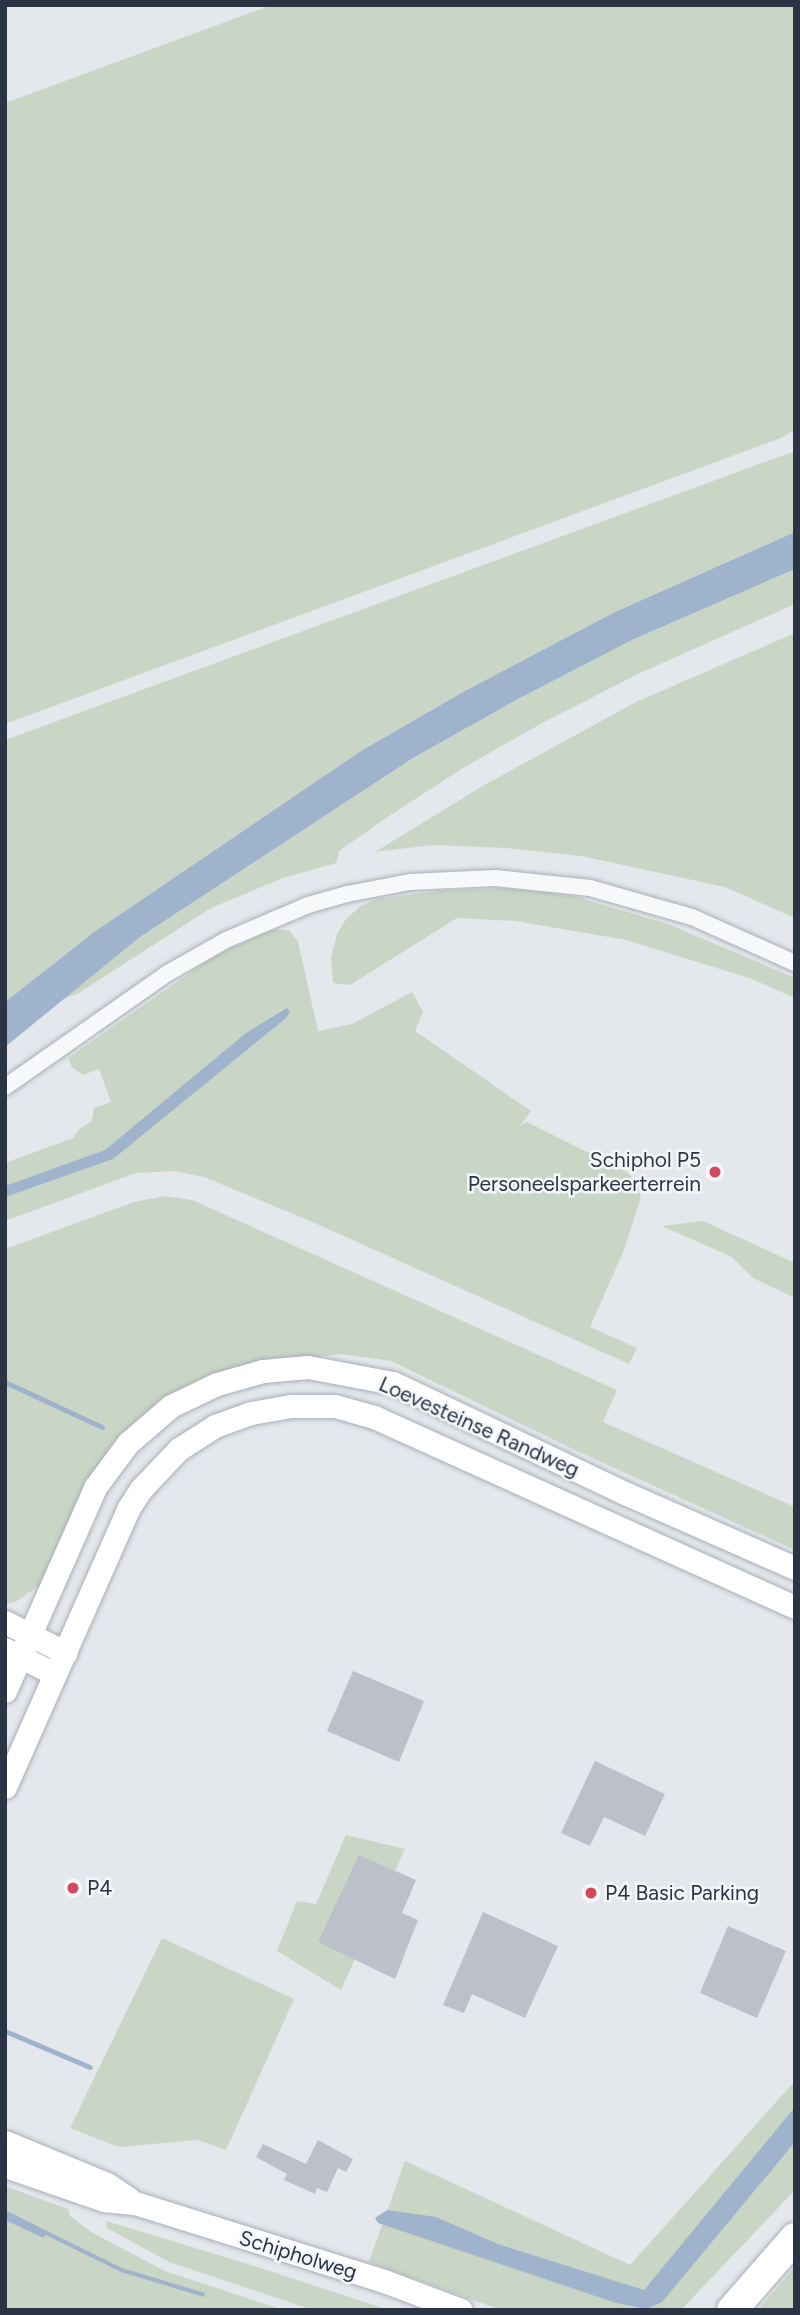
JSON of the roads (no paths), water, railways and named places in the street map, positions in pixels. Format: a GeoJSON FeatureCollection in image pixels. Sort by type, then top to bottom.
{"type":"FeatureCollection","features":[{"type":"Feature","properties":{"kind":"highway"},"geometry":{"type":"LineString","coordinates":[[732,2310],[795,2238]]}},
{"type":"Feature","properties":{"kind":"street"},"geometry":{"type":"LineString","coordinates":[[5,1087],[168,973],[226,940],[308,905],[347,894],[410,882],[495,878],[590,888],[692,917],[795,963]]}},
{"type":"Feature","properties":{"kind":"street","name":"Loevesteinse Randweg"},"geometry":{"type":"LineString","coordinates":[[5,1691],[13,1652],[32,1633],[96,1486],[128,1443],[171,1406],[217,1384],[263,1371],[307,1367],[393,1382],[617,1489],[795,1569]]}},
{"type":"Feature","properties":{"kind":"street","name":"Loevesteinse Randweg"},"geometry":{"type":"LineString","coordinates":[[5,1787],[128,1509],[159,1468],[178,1449],[215,1426],[251,1413],[291,1406],[335,1406],[374,1417],[795,1607]]}},
{"type":"Feature","properties":{"kind":"street"},"geometry":{"type":"LineString","coordinates":[[5,1622],[32,1633],[66,1653]]}},
{"type":"Feature","properties":{"kind":"street"},"geometry":{"type":"LineString","coordinates":[[13,1652],[55,1674]]}},
{"type":"Feature","properties":{"kind":"street","name":"Schipholweg"},"geometry":{"type":"LineString","coordinates":[[5,2142],[107,2184],[135,2203]]}},
{"type":"Feature","properties":{"kind":"street","name":"Schipholweg"},"geometry":{"type":"LineString","coordinates":[[5,2166],[104,2200],[135,2203],[384,2281],[461,2310]]}},
{"type":"Feature","properties":{"kind":"water"},"geometry":{"type":"Polygon","coordinates":[[[795,532],[795,569],[632,640],[518,699],[413,758],[140,937],[5,1047],[5,1002],[94,932],[361,751],[463,692],[615,612],[795,532]]]}},
{"type":"Feature","properties":{"kind":"water"},"geometry":{"type":"Polygon","coordinates":[[[287,1008],[290,1012],[286,1018],[113,1159],[5,1197],[5,1186],[105,1150],[246,1033],[287,1008]]]}},
{"type":"Feature","properties":{"kind":"water"},"geometry":{"type":"Polygon","coordinates":[[[795,2107],[795,2142],[662,2302],[647,2309],[616,2303],[378,2223],[375,2218],[387,2210],[436,2217],[498,2244],[644,2290],[795,2107]]]}},
{"type":"Feature","properties":{"kind":"water"},"geometry":{"type":"Polygon","coordinates":[[[5,2210],[122,2268],[205,2293],[204,2297],[121,2272],[5,2215],[5,2210]]]}},
{"type":"Feature","properties":{"kind":"waterway"},"geometry":{"type":"LineString","coordinates":[[5,1382],[102,1427]]}},
{"type":"Feature","properties":{"kind":"waterway"},"geometry":{"type":"LineString","coordinates":[[5,2031],[90,2067]]}},
{"type":"Feature","properties":{"kind":"waterway"},"geometry":{"type":"LineString","coordinates":[[5,2217],[42,2234]]}},
{"type":"Feature","properties":{"kind":"place","name":"Schiphol P5 Personeelsparkeerterrein"},"geometry":{"type":"Point","coordinates":[715,1172]}},
{"type":"Feature","properties":{"kind":"place","name":"P4"},"geometry":{"type":"Point","coordinates":[73,1888]}},
{"type":"Feature","properties":{"kind":"place","name":"P4 Basic Parking"},"geometry":{"type":"Point","coordinates":[591,1893]}}]}
